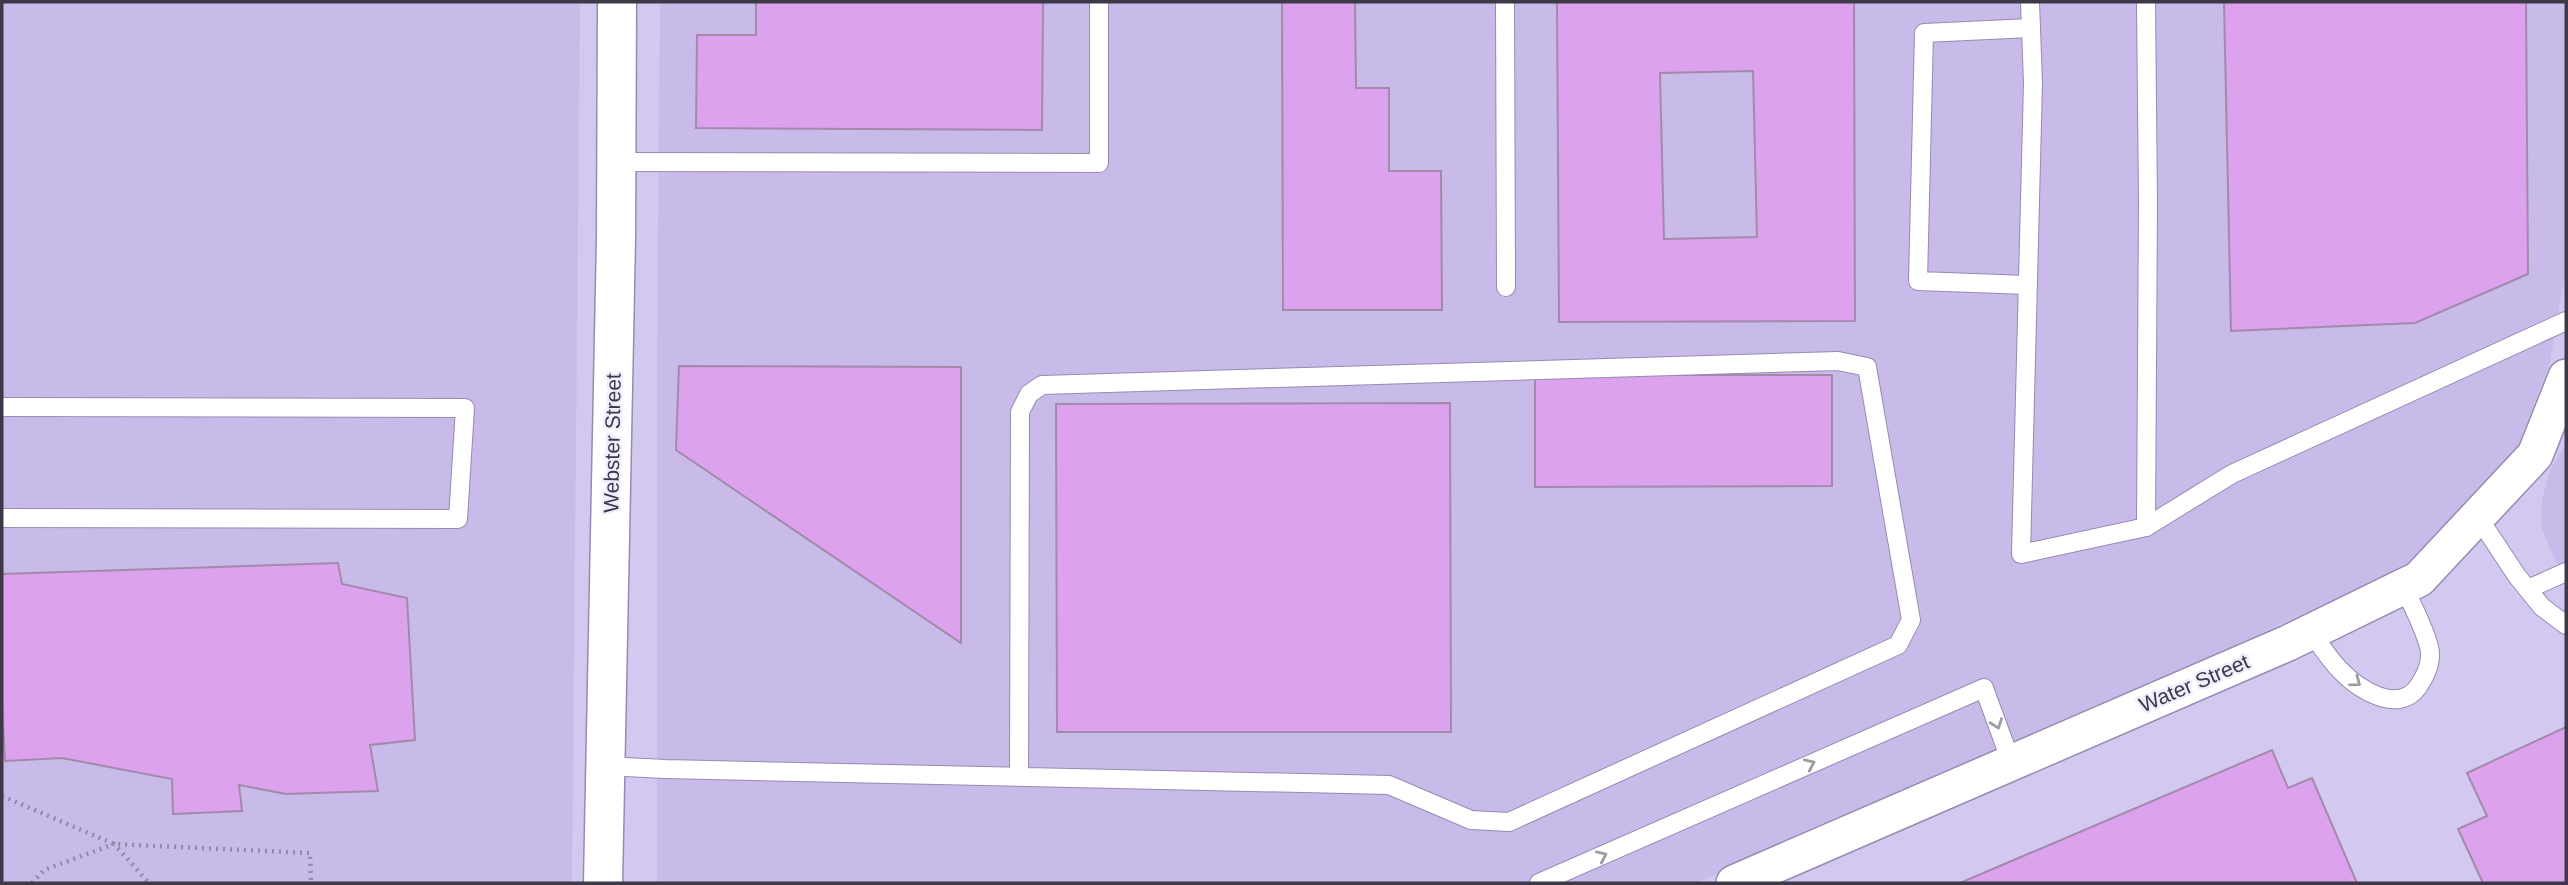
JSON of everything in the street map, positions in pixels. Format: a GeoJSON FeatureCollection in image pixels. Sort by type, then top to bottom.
{"type":"FeatureCollection","features":[{"type":"Feature","properties":{"kind":"street","name":"Webster Street"},"geometry":{"type":"LineString","coordinates":[[603,883],[617,2]]}},
{"type":"Feature","properties":{"kind":"street","name":"Water Street"},"geometry":{"type":"LineString","coordinates":[[1734,883],[2311,632],[2419,579],[2535,455],[2566,377]]}},
{"type":"Feature","properties":{"kind":"lane"},"geometry":{"type":"LineString","coordinates":[[615,162],[1099,163],[1099,2]]}},
{"type":"Feature","properties":{"kind":"lane"},"geometry":{"type":"LineString","coordinates":[[1505,2],[1506,288]]}},
{"type":"Feature","properties":{"kind":"lane"},"geometry":{"type":"LineString","coordinates":[[2030,2],[2033,83],[2021,554],[2146,527],[2232,474],[2566,321]]}},
{"type":"Feature","properties":{"kind":"lane"},"geometry":{"type":"LineString","coordinates":[[2146,2],[2146,527]]}},
{"type":"Feature","properties":{"kind":"lane"},"geometry":{"type":"LineString","coordinates":[[2028,285],[1918,282],[1924,33],[2031,28]]}},
{"type":"Feature","properties":{"kind":"lane"},"geometry":{"type":"LineString","coordinates":[[606,766],[1019,777],[1389,785],[1471,820],[1509,822],[1898,645],[1911,620],[1867,367],[1838,361],[1042,385],[1029,394],[1020,412],[1019,777]]}},
{"type":"Feature","properties":{"kind":"lane"},"geometry":{"type":"LineString","coordinates":[[2,407],[465,408],[458,519],[2,518]]}},
{"type":"Feature","properties":{"kind":"lane"},"geometry":{"type":"LineString","coordinates":[[2478,517],[2542,607],[2566,625]]}},
{"type":"Feature","properties":{"kind":"lane"},"geometry":{"type":"LineString","coordinates":[[2528,589],[2566,572]]}},
{"type":"Feature","properties":{"kind":"lane"},"geometry":{"type":"LineString","coordinates":[[2311,632],[2340,670],[2360,687],[2398,701],[2413,694],[2430,665],[2429,648],[2404,587]]}},
{"type":"Feature","properties":{"kind":"lane"},"geometry":{"type":"LineString","coordinates":[[1539,883],[1984,688],[2011,762]]}},
{"type":"Feature","properties":{"kind":"path"},"geometry":{"type":"LineString","coordinates":[[2,796],[114,844],[310,853],[311,883]]}},
{"type":"Feature","properties":{"kind":"path"},"geometry":{"type":"LineString","coordinates":[[32,883],[44,870],[114,844]]}},
{"type":"Feature","properties":{"kind":"path"},"geometry":{"type":"LineString","coordinates":[[114,844],[149,883]]}},
{"type":"Feature","properties":{"kind":"shaded area"},"geometry":{"type":"Polygon","coordinates":[[[2,2],[580,2],[572,883],[2,883],[2,2]]]}},
{"type":"Feature","properties":{"kind":"shaded area"},"geometry":{"type":"Polygon","coordinates":[[[660,2],[2566,2],[2566,267],[2550,363],[2518,446],[2468,508],[2410,564],[2039,736],[1696,883],[657,883],[660,2]]]}},
{"type":"Feature","properties":{"kind":"shaded area"},"geometry":{"type":"Polygon","coordinates":[[[2566,443],[2566,577],[2554,558],[2542,529],[2541,505],[2549,472],[2566,443]]]}},
{"type":"Feature","properties":{"kind":"building"},"geometry":{"type":"Polygon","coordinates":[[[756,2],[1043,2],[1042,130],[696,128],[697,35],[756,35],[756,2]]]}},
{"type":"Feature","properties":{"kind":"building"},"geometry":{"type":"Polygon","coordinates":[[[1282,2],[1355,2],[1356,88],[1389,88],[1389,171],[1441,171],[1442,310],[1283,310],[1282,2]]]}},
{"type":"Feature","properties":{"kind":"building"},"geometry":{"type":"Polygon","coordinates":[[[1557,2],[1854,2],[1855,321],[1559,322],[1557,2]],[[1753,71],[1660,73],[1664,239],[1757,237],[1753,71]]]}},
{"type":"Feature","properties":{"kind":"building"},"geometry":{"type":"Polygon","coordinates":[[[2224,2],[2526,2],[2528,274],[2415,323],[2231,331],[2224,2]]]}},
{"type":"Feature","properties":{"kind":"building"},"geometry":{"type":"Polygon","coordinates":[[[679,366],[961,367],[961,643],[676,450],[679,366]]]}},
{"type":"Feature","properties":{"kind":"building"},"geometry":{"type":"Polygon","coordinates":[[[1535,375],[1832,375],[1832,486],[1535,487],[1535,375]]]}},
{"type":"Feature","properties":{"kind":"building"},"geometry":{"type":"Polygon","coordinates":[[[1450,403],[1451,732],[1057,732],[1056,404],[1450,403]]]}},
{"type":"Feature","properties":{"kind":"building"},"geometry":{"type":"Polygon","coordinates":[[[338,563],[342,584],[407,598],[415,740],[370,745],[378,791],[286,794],[239,785],[242,811],[173,814],[172,779],[62,758],[5,761],[2,707],[2,574],[338,563]]]}},
{"type":"Feature","properties":{"kind":"building"},"geometry":{"type":"Polygon","coordinates":[[[2566,727],[2566,883],[2483,883],[2458,829],[2487,816],[2467,773],[2566,727]]]}},
{"type":"Feature","properties":{"kind":"building"},"geometry":{"type":"Polygon","coordinates":[[[2272,750],[2288,788],[2312,778],[2357,883],[1960,883],[2272,750]]]}}]}
